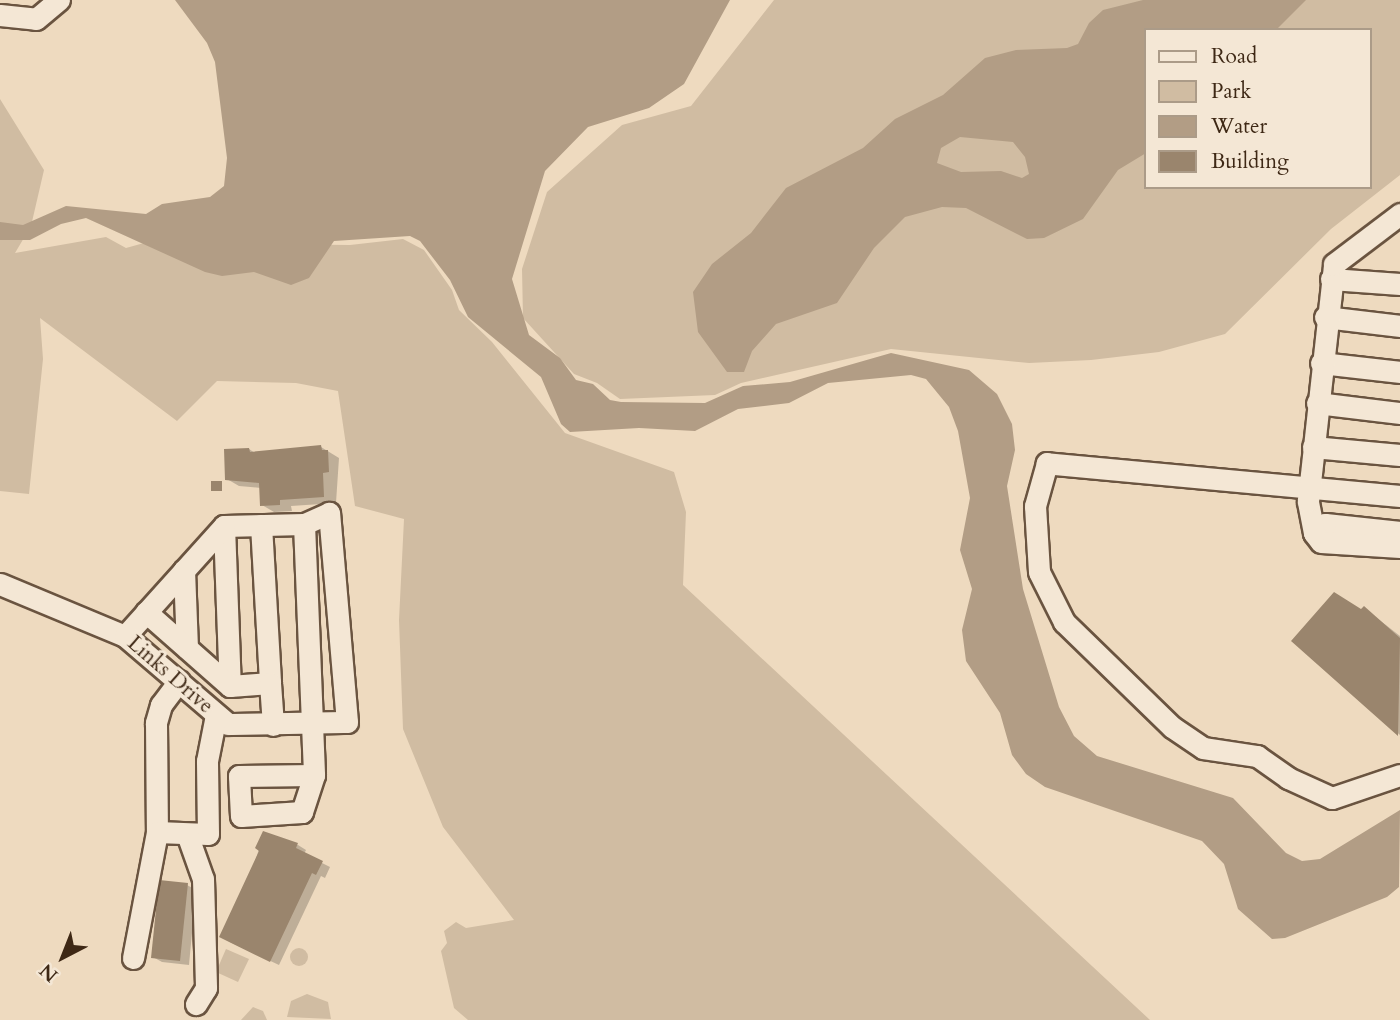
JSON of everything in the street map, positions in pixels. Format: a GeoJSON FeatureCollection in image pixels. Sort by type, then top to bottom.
{"type":"FeatureCollection","features":[{"type":"Feature","properties":{"kind":"street"},"geometry":{"type":"LineString","coordinates":[[0,15],[36,19],[59,0]]}},
{"type":"Feature","properties":{"kind":"street"},"geometry":{"type":"LineString","coordinates":[[1400,215],[1334,264],[1325,317],[1310,486],[1314,533],[1321,542],[1400,547]]}},
{"type":"Feature","properties":{"kind":"street"},"geometry":{"type":"LineString","coordinates":[[1331,279],[1400,284]]}},
{"type":"Feature","properties":{"kind":"street"},"geometry":{"type":"LineString","coordinates":[[1325,317],[1400,326]]}},
{"type":"Feature","properties":{"kind":"street"},"geometry":{"type":"LineString","coordinates":[[1321,363],[1400,372]]}},
{"type":"Feature","properties":{"kind":"street"},"geometry":{"type":"LineString","coordinates":[[1317,403],[1400,413]]}},
{"type":"Feature","properties":{"kind":"street"},"geometry":{"type":"LineString","coordinates":[[1313,447],[1400,455]]}},
{"type":"Feature","properties":{"kind":"street"},"geometry":{"type":"LineString","coordinates":[[1400,496],[1047,463],[1035,506],[1039,572],[1064,622],[1172,727],[1203,748],[1257,756],[1287,778],[1332,798],[1400,775]]}},
{"type":"Feature","properties":{"kind":"street","name":"Links Drive"},"geometry":{"type":"LineString","coordinates":[[0,584],[125,636],[216,715],[235,726],[347,722],[329,513],[304,524]]}},
{"type":"Feature","properties":{"kind":"street"},"geometry":{"type":"LineString","coordinates":[[125,636],[224,526],[304,524],[309,723],[314,775]]}},
{"type":"Feature","properties":{"kind":"street"},"geometry":{"type":"LineString","coordinates":[[1314,533],[1325,524],[1400,532]]}},
{"type":"Feature","properties":{"kind":"street"},"geometry":{"type":"LineString","coordinates":[[261,525],[273,725]]}},
{"type":"Feature","properties":{"kind":"street"},"geometry":{"type":"LineString","coordinates":[[224,526],[230,686]]}},
{"type":"Feature","properties":{"kind":"street"},"geometry":{"type":"LineString","coordinates":[[184,570],[187,648]]}},
{"type":"Feature","properties":{"kind":"street"},"geometry":{"type":"LineString","coordinates":[[146,612],[230,686],[270,683]]}},
{"type":"Feature","properties":{"kind":"street"},"geometry":{"type":"LineString","coordinates":[[133,958],[157,832],[156,723],[161,705],[178,681]]}},
{"type":"Feature","properties":{"kind":"street"},"geometry":{"type":"LineString","coordinates":[[157,832],[208,834],[207,761],[216,715]]}},
{"type":"Feature","properties":{"kind":"street"},"geometry":{"type":"LineString","coordinates":[[187,834],[202,867],[206,998]]}},
{"type":"Feature","properties":{"kind":"green space"},"geometry":{"type":"Polygon","coordinates":[[[774,0],[1400,0],[1400,175],[1331,229],[1225,334],[1159,352],[1091,360],[1029,363],[891,349],[741,383],[715,395],[620,399],[597,383],[574,374],[523,318],[522,269],[547,192],[622,125],[691,106],[774,0]]]}},
{"type":"Feature","properties":{"kind":"green space"},"geometry":{"type":"Polygon","coordinates":[[[0,99],[44,170],[31,226],[15,253],[106,237],[126,248],[144,243],[350,245],[403,239],[424,250],[452,290],[459,310],[492,342],[565,433],[674,472],[686,512],[683,585],[1150,1020],[468,1020],[454,1008],[441,951],[447,943],[444,931],[456,922],[466,928],[514,920],[443,827],[403,729],[399,620],[404,519],[355,506],[338,391],[296,383],[217,381],[177,421],[40,318],[43,359],[29,494],[0,491],[0,99]]]}},
{"type":"Feature","properties":{"kind":"green space"},"geometry":{"type":"Polygon","coordinates":[[[299,948],[305,951],[308,957],[305,963],[299,966],[293,963],[290,957],[293,951],[299,948]]]}},
{"type":"Feature","properties":{"kind":"green space"},"geometry":{"type":"Polygon","coordinates":[[[226,949],[249,959],[238,982],[216,972],[226,949]]]}},
{"type":"Feature","properties":{"kind":"green space"},"geometry":{"type":"Polygon","coordinates":[[[307,994],[328,1002],[331,1019],[287,1017],[291,1001],[307,994]]]}},
{"type":"Feature","properties":{"kind":"green space"},"geometry":{"type":"Polygon","coordinates":[[[253,1007],[263,1011],[267,1020],[241,1020],[253,1007]]]}},
{"type":"Feature","properties":{"kind":"water"},"geometry":{"type":"Polygon","coordinates":[[[175,0],[730,0],[684,84],[649,108],[588,127],[545,171],[512,279],[529,335],[560,358],[576,380],[593,384],[610,400],[621,402],[705,403],[743,386],[790,382],[891,353],[969,370],[997,394],[1012,424],[1015,450],[1007,486],[1023,589],[1059,707],[1074,736],[1097,756],[1233,798],[1286,853],[1302,861],[1320,859],[1400,810],[1399,887],[1387,897],[1285,938],[1272,939],[1238,909],[1224,864],[1202,841],[1045,787],[1026,774],[1012,755],[1000,713],[966,661],[962,630],[972,589],[960,550],[970,498],[958,431],[949,407],[926,379],[911,375],[828,383],[789,403],[738,409],[695,431],[639,428],[570,432],[561,424],[541,377],[468,317],[450,280],[420,241],[410,236],[334,241],[309,278],[291,285],[254,272],[222,276],[205,272],[86,218],[61,224],[30,240],[0,240],[0,222],[23,225],[66,206],[146,214],[162,204],[210,197],[224,186],[227,158],[215,62],[207,43],[175,0]]]}},
{"type":"Feature","properties":{"kind":"water"},"geometry":{"type":"Polygon","coordinates":[[[1143,0],[1306,0],[1278,28],[1144,28],[1144,154],[1118,170],[1083,219],[1044,238],[1027,239],[966,208],[942,207],[905,217],[874,248],[837,303],[776,324],[752,351],[744,372],[727,372],[698,332],[693,292],[712,264],[751,233],[786,188],[863,148],[895,119],[943,95],[985,58],[1016,50],[1067,48],[1078,44],[1089,23],[1103,10],[1143,0]],[[960,137],[941,148],[937,163],[961,172],[1001,171],[1022,178],[1029,174],[1025,157],[1013,142],[960,137]]]}},
{"type":"Feature","properties":{"kind":"building"},"geometry":{"type":"Polygon","coordinates":[[[321,445],[322,450],[328,450],[329,472],[323,473],[324,497],[280,500],[280,505],[260,506],[259,483],[225,480],[224,449],[249,448],[250,452],[321,445]]]}},
{"type":"Feature","properties":{"kind":"building"},"geometry":{"type":"Polygon","coordinates":[[[211,481],[222,481],[222,491],[211,491],[211,481]]]}},
{"type":"Feature","properties":{"kind":"building"},"geometry":{"type":"Polygon","coordinates":[[[1334,592],[1361,609],[1364,606],[1400,638],[1398,736],[1291,641],[1334,592]]]}},
{"type":"Feature","properties":{"kind":"building"},"geometry":{"type":"Polygon","coordinates":[[[263,831],[298,843],[296,848],[323,861],[316,875],[312,873],[270,962],[219,937],[259,851],[255,848],[263,831]]]}},
{"type":"Feature","properties":{"kind":"building"},"geometry":{"type":"Polygon","coordinates":[[[159,880],[188,883],[180,961],[151,958],[159,880]]]}}]}
